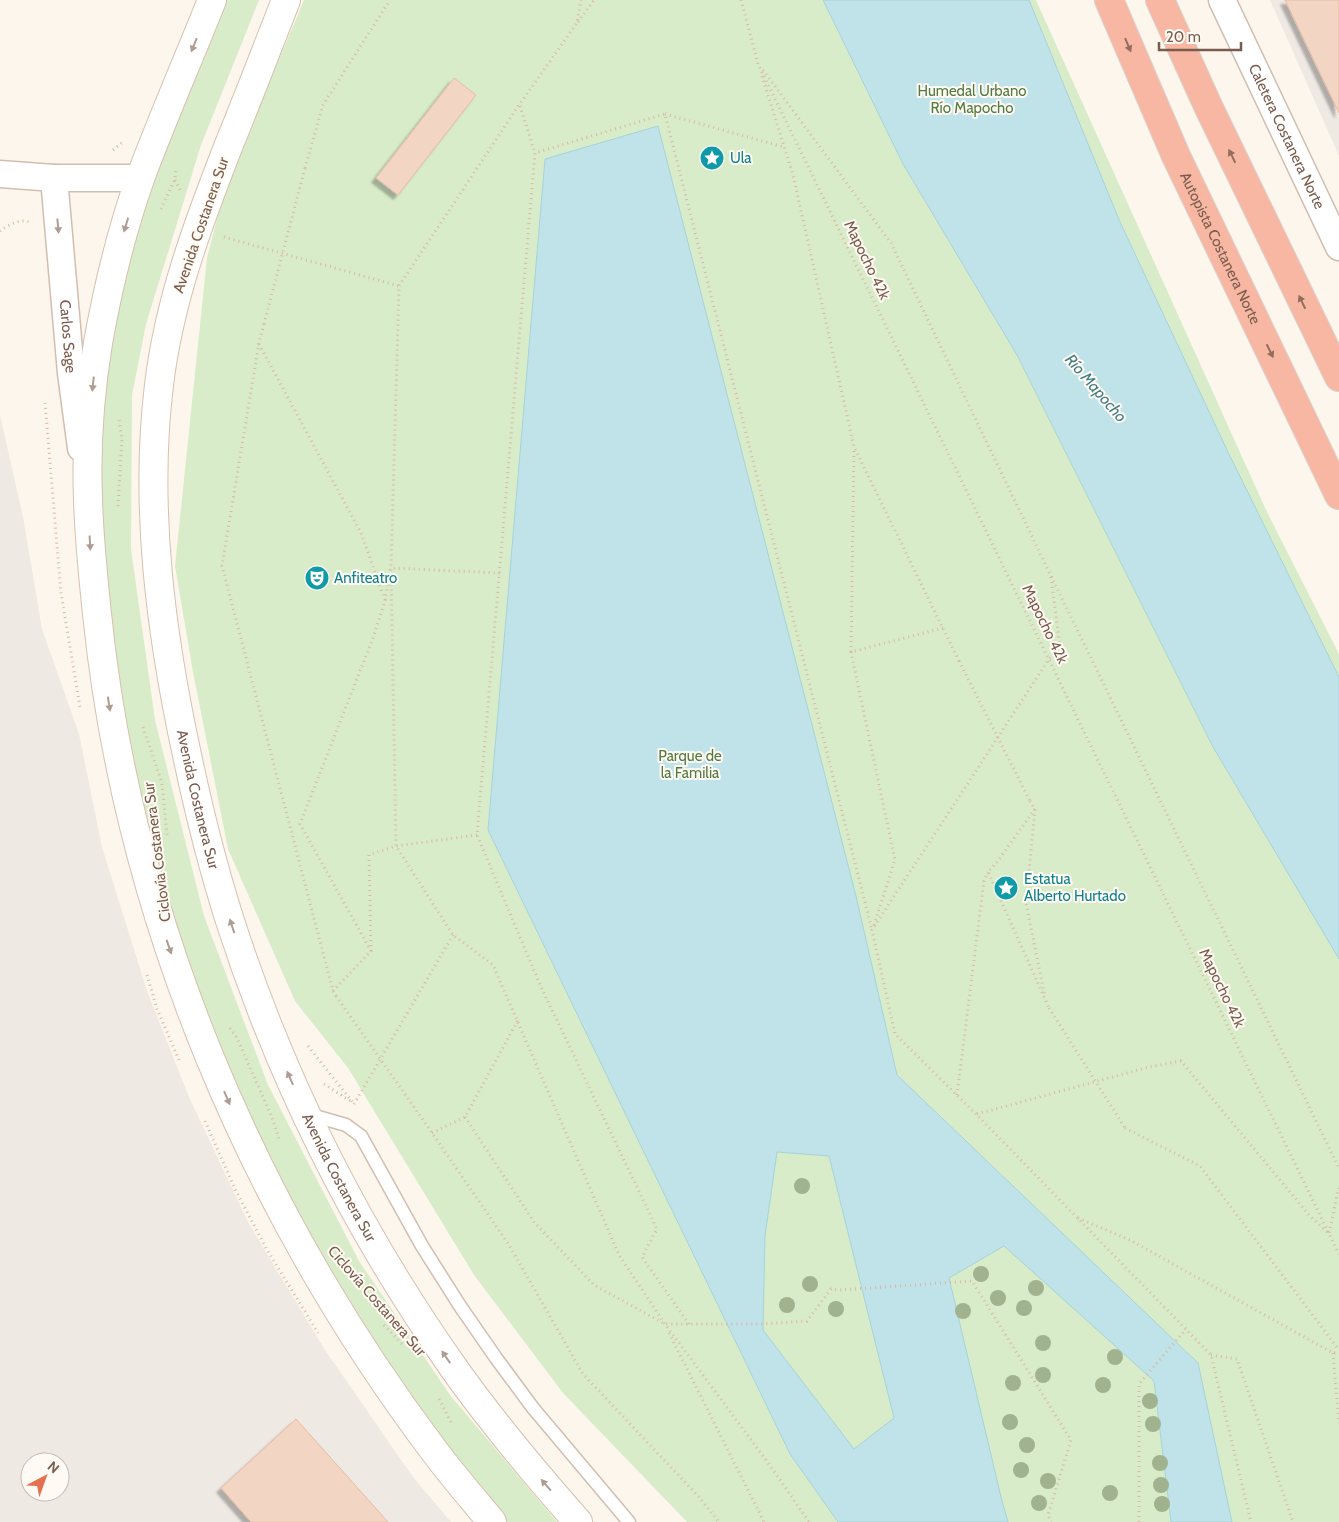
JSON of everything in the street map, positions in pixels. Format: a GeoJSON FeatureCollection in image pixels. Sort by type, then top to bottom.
{"type":"FeatureCollection","features":[{"type":"Feature","properties":{"kind":"highway","name":"Autopista Costanera Norte"},"geometry":{"type":"LineString","coordinates":[[1109,0],[1176,156],[1339,495]]}},
{"type":"Feature","properties":{"kind":"highway"},"geometry":{"type":"LineString","coordinates":[[1160,0],[1208,106],[1339,378]]}},
{"type":"Feature","properties":{"kind":"main road"},"geometry":{"type":"LineString","coordinates":[[212,0],[140,178],[122,237],[99,341],[93,382],[88,494],[101,658],[110,712],[124,783],[154,905],[203,1043],[237,1121],[302,1249],[348,1326],[436,1454],[492,1522]]}},
{"type":"Feature","properties":{"kind":"main road","name":"Avenida Costanera Sur"},"geometry":{"type":"LineString","coordinates":[[286,0],[198,223],[181,275],[168,329],[159,382],[155,428],[154,482],[156,547],[170,667],[180,724],[210,854],[231,924],[273,1036],[306,1113],[345,1190],[380,1253],[418,1315],[454,1369],[493,1421],[578,1522]]}},
{"type":"Feature","properties":{"kind":"street","name":"Caletera Costanera Norte"},"geometry":{"type":"LineString","coordinates":[[1222,0],[1339,247]]}},
{"type":"Feature","properties":{"kind":"street"},"geometry":{"type":"LineString","coordinates":[[0,174],[54,178],[140,178]]}},
{"type":"Feature","properties":{"kind":"street","name":"Carlos Sage"},"geometry":{"type":"LineString","coordinates":[[54,178],[71,373],[88,494]]}},
{"type":"Feature","properties":{"kind":"lane"},"geometry":{"type":"LineString","coordinates":[[306,1113],[346,1125],[361,1136],[422,1246],[496,1358],[533,1408],[629,1522]]}},
{"type":"Feature","properties":{"kind":"path"},"geometry":{"type":"LineString","coordinates":[[390,0],[323,105],[259,343],[222,566],[333,991],[509,1245],[583,1374],[685,1481],[719,1522]]}},
{"type":"Feature","properties":{"kind":"path"},"geometry":{"type":"LineString","coordinates":[[578,22],[582,0]]}},
{"type":"Feature","properties":{"kind":"path"},"geometry":{"type":"LineString","coordinates":[[594,0],[519,105],[399,286],[391,568],[396,846],[453,935],[493,965],[619,1255],[665,1324],[769,1464],[809,1522]]}},
{"type":"Feature","properties":{"kind":"path","name":"Mapocho 42k"},"geometry":{"type":"LineString","coordinates":[[741,0],[758,64],[1339,1254]]}},
{"type":"Feature","properties":{"kind":"path"},"geometry":{"type":"LineString","coordinates":[[758,64],[793,175],[854,447],[851,652],[895,860],[872,930]]}},
{"type":"Feature","properties":{"kind":"path"},"geometry":{"type":"LineString","coordinates":[[758,64],[891,243],[1339,1168]]}},
{"type":"Feature","properties":{"kind":"path"},"geometry":{"type":"LineString","coordinates":[[519,105],[535,153],[477,835],[541,987],[657,1229],[642,1257],[689,1324]]}},
{"type":"Feature","properties":{"kind":"path"},"geometry":{"type":"LineString","coordinates":[[535,153],[666,114],[785,148]]}},
{"type":"Feature","properties":{"kind":"path"},"geometry":{"type":"LineString","coordinates":[[666,114],[872,930],[895,1034],[976,1114],[1211,1355],[1251,1522]]}},
{"type":"Feature","properties":{"kind":"path"},"geometry":{"type":"LineString","coordinates":[[110,152],[124,141],[128,133]]}},
{"type":"Feature","properties":{"kind":"path"},"geometry":{"type":"LineString","coordinates":[[161,210],[174,179],[176,162]]}},
{"type":"Feature","properties":{"kind":"path"},"geometry":{"type":"LineString","coordinates":[[222,237],[399,286]]}},
{"type":"Feature","properties":{"kind":"path"},"geometry":{"type":"LineString","coordinates":[[259,343],[361,533],[385,600]]}},
{"type":"Feature","properties":{"kind":"path"},"geometry":{"type":"LineString","coordinates":[[118,411],[122,439],[118,507]]}},
{"type":"Feature","properties":{"kind":"path"},"geometry":{"type":"LineString","coordinates":[[854,447],[959,661],[1035,809],[1026,903],[1046,1003]]}},
{"type":"Feature","properties":{"kind":"path"},"geometry":{"type":"LineString","coordinates":[[391,568],[500,573]]}},
{"type":"Feature","properties":{"kind":"path"},"geometry":{"type":"LineString","coordinates":[[371,951],[300,824],[373,638],[385,600],[391,568]]}},
{"type":"Feature","properties":{"kind":"path"},"geometry":{"type":"LineString","coordinates":[[872,930],[1049,659],[1060,647],[1050,574]]}},
{"type":"Feature","properties":{"kind":"path"},"geometry":{"type":"LineString","coordinates":[[851,652],[943,628]]}},
{"type":"Feature","properties":{"kind":"path","name":"Ciclovía Costanera Sur"},"geometry":{"type":"LineString","coordinates":[[142,721],[162,784],[167,840]]}},
{"type":"Feature","properties":{"kind":"path"},"geometry":{"type":"LineString","coordinates":[[957,1095],[984,881],[988,872],[1035,809]]}},
{"type":"Feature","properties":{"kind":"path"},"geometry":{"type":"LineString","coordinates":[[333,991],[371,951],[369,855],[396,846],[477,835]]}},
{"type":"Feature","properties":{"kind":"path"},"geometry":{"type":"LineString","coordinates":[[988,872],[1046,1003],[1125,1128],[1200,1166],[1339,1351],[1334,1353]]}},
{"type":"Feature","properties":{"kind":"path"},"geometry":{"type":"LineString","coordinates":[[308,1046],[354,1104],[453,935]]}},
{"type":"Feature","properties":{"kind":"path"},"geometry":{"type":"LineString","coordinates":[[432,1132],[465,1117],[518,1020]]}},
{"type":"Feature","properties":{"kind":"path"},"geometry":{"type":"LineString","coordinates":[[226,1022],[237,1038],[271,1115],[280,1143]]}},
{"type":"Feature","properties":{"kind":"path"},"geometry":{"type":"LineString","coordinates":[[976,1114],[1149,1067],[1181,1061],[1309,1215],[1329,1234]]}},
{"type":"Feature","properties":{"kind":"path"},"geometry":{"type":"LineString","coordinates":[[465,1117],[534,1222],[594,1285],[665,1324],[763,1324],[807,1321],[831,1289],[972,1282],[1071,1440],[1048,1515],[1051,1522]]}},
{"type":"Feature","properties":{"kind":"path"},"geometry":{"type":"LineString","coordinates":[[1329,1234],[1339,1186]]}},
{"type":"Feature","properties":{"kind":"path"},"geometry":{"type":"LineString","coordinates":[[1075,1216],[1130,1240],[1334,1353]]}},
{"type":"Feature","properties":{"kind":"path","name":"Ciclovía Costanera Sur"},"geometry":{"type":"LineString","coordinates":[[378,1319],[402,1345]]}},
{"type":"Feature","properties":{"kind":"path"},"geometry":{"type":"LineString","coordinates":[[665,1324],[764,1522]]}},
{"type":"Feature","properties":{"kind":"path"},"geometry":{"type":"LineString","coordinates":[[1139,1522],[1139,1384],[1186,1330]]}},
{"type":"Feature","properties":{"kind":"path"},"geometry":{"type":"LineString","coordinates":[[1334,1353],[1339,1423]]}},
{"type":"Feature","properties":{"kind":"path"},"geometry":{"type":"LineString","coordinates":[[1211,1355],[1238,1359],[1294,1522]]}},
{"type":"Feature","properties":{"kind":"path"},"geometry":{"type":"LineString","coordinates":[[439,1398],[454,1429]]}},
{"type":"Feature","properties":{"kind":"shaded area"},"geometry":{"type":"Polygon","coordinates":[[[1270,0],[1339,0],[1339,156],[1270,0]]]}},
{"type":"Feature","properties":{"kind":"shaded area"},"geometry":{"type":"Polygon","coordinates":[[[0,415],[23,517],[42,629],[79,734],[102,847],[147,991],[189,1097],[249,1224],[325,1350],[413,1477],[451,1522],[0,1522],[0,415]]]}},
{"type":"Feature","properties":{"kind":"green space"},"geometry":{"type":"Polygon","coordinates":[[[222,0],[259,0],[201,145],[146,324],[132,395],[131,549],[155,720],[204,916],[268,1085],[359,1261],[450,1395],[557,1522],[504,1522],[469,1481],[337,1294],[260,1157],[171,943],[128,767],[98,556],[99,371],[145,190],[222,0]]]}},
{"type":"Feature","properties":{"kind":"green space","name":"Parque de la Familia"},"geometry":{"type":"Polygon","coordinates":[[[304,0],[1036,0],[1266,510],[1339,654],[1339,1522],[687,1522],[563,1393],[474,1275],[348,1068],[295,1001],[228,849],[193,672],[175,566],[207,258],[225,188],[304,0]]]}},
{"type":"Feature","properties":{"kind":"water","name":"Humedal Urbano Río Mapocho"},"geometry":{"type":"Polygon","coordinates":[[[823,0],[1029,0],[1120,222],[1227,450],[1339,677],[1339,959],[1213,747],[1017,355],[903,164],[823,0]]]}},
{"type":"Feature","properties":{"kind":"water"},"geometry":{"type":"Polygon","coordinates":[[[658,126],[856,896],[897,1075],[1198,1363],[1232,1522],[1171,1522],[1154,1381],[1004,1246],[949,1278],[1008,1522],[838,1522],[790,1454],[488,830],[545,159],[658,126]],[[777,1152],[765,1236],[763,1330],[854,1449],[894,1418],[829,1156],[777,1152]]]}},
{"type":"Feature","properties":{"kind":"building"},"geometry":{"type":"Polygon","coordinates":[[[1285,0],[1339,0],[1339,113],[1285,0]]]}},
{"type":"Feature","properties":{"kind":"building"},"geometry":{"type":"Polygon","coordinates":[[[454,78],[476,95],[398,195],[376,178],[454,78]]]}},
{"type":"Feature","properties":{"kind":"building"},"geometry":{"type":"Polygon","coordinates":[[[296,1419],[388,1522],[251,1522],[221,1488],[296,1419]]]}},
{"type":"Feature","properties":{"kind":"place","name":"Ula"},"geometry":{"type":"Point","coordinates":[712,158]}},
{"type":"Feature","properties":{"kind":"place","name":"Anfiteatro"},"geometry":{"type":"Point","coordinates":[317,578]}},
{"type":"Feature","properties":{"kind":"place","name":"Estatua Alberto Hurtado"},"geometry":{"type":"Point","coordinates":[1006,888]}},
{"type":"Feature","properties":{"kind":"water label","name":"Río Mapocho"},"geometry":{"type":"Point","coordinates":[1096,388]}}]}
